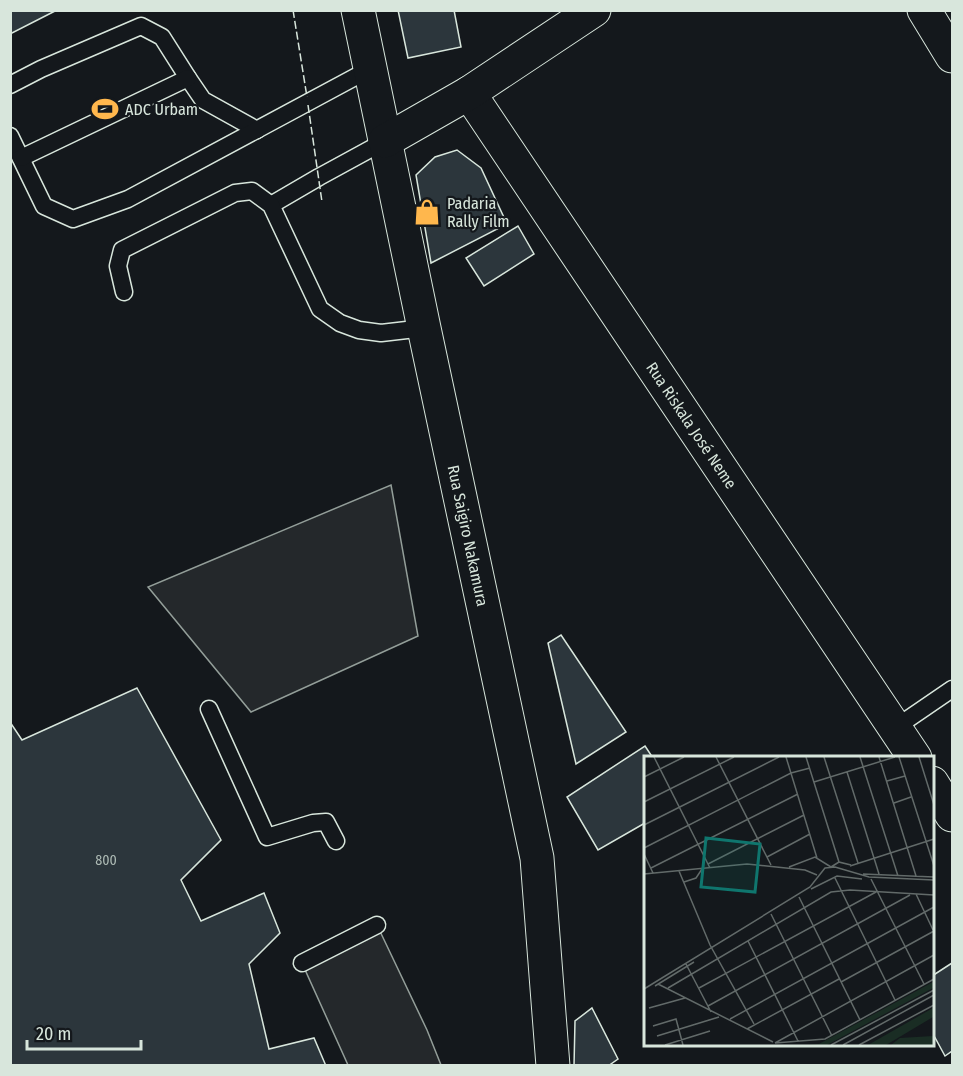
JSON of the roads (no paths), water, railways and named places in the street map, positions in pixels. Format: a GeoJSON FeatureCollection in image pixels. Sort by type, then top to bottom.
{"type":"FeatureCollection","features":[{"type":"Feature","properties":{"kind":"street","name":"Rua Saigiro Nakamura"},"geometry":{"type":"LineString","coordinates":[[358,10],[537,858],[553,1065]]}},
{"type":"Feature","properties":{"kind":"street"},"geometry":{"type":"LineString","coordinates":[[385,141],[470,93],[594,10]]}},
{"type":"Feature","properties":{"kind":"street"},"geometry":{"type":"LineString","coordinates":[[924,10],[952,56]]}},
{"type":"Feature","properties":{"kind":"street","name":"Rua Riskala José Neme"},"geometry":{"type":"LineString","coordinates":[[470,93],[914,756]]}},
{"type":"Feature","properties":{"kind":"street"},"geometry":{"type":"LineString","coordinates":[[933,785],[952,814]]}},
{"type":"Feature","properties":{"kind":"lane"},"geometry":{"type":"LineString","coordinates":[[10,85],[141,26],[162,37],[203,100],[257,130]]}},
{"type":"Feature","properties":{"kind":"lane"},"geometry":{"type":"LineString","coordinates":[[10,136],[44,206],[73,219],[128,199],[370,69]]}},
{"type":"Feature","properties":{"kind":"lane"},"geometry":{"type":"LineString","coordinates":[[21,158],[188,78]]}},
{"type":"Feature","properties":{"kind":"lane"},"geometry":{"type":"LineString","coordinates":[[271,205],[385,141]]}},
{"type":"Feature","properties":{"kind":"lane"},"geometry":{"type":"LineString","coordinates":[[124,292],[118,266],[122,250],[235,193],[252,191],[271,205],[320,309],[340,323],[359,330],[381,333],[424,328]]}},
{"type":"Feature","properties":{"kind":"lane"},"geometry":{"type":"LineString","coordinates":[[895,728],[952,689]]}},
{"type":"Feature","properties":{"kind":"lane"},"geometry":{"type":"LineString","coordinates":[[209,709],[267,837],[313,823],[326,822],[336,841]]}},
{"type":"Feature","properties":{"kind":"lane"},"geometry":{"type":"LineString","coordinates":[[302,963],[377,925]]}},
{"type":"Feature","properties":{"kind":"place","name":"ADC Urbam"},"geometry":{"type":"Point","coordinates":[105,109]}},
{"type":"Feature","properties":{"kind":"place","name":"Padaria Rally Film"},"geometry":{"type":"Point","coordinates":[427,212]}}]}
